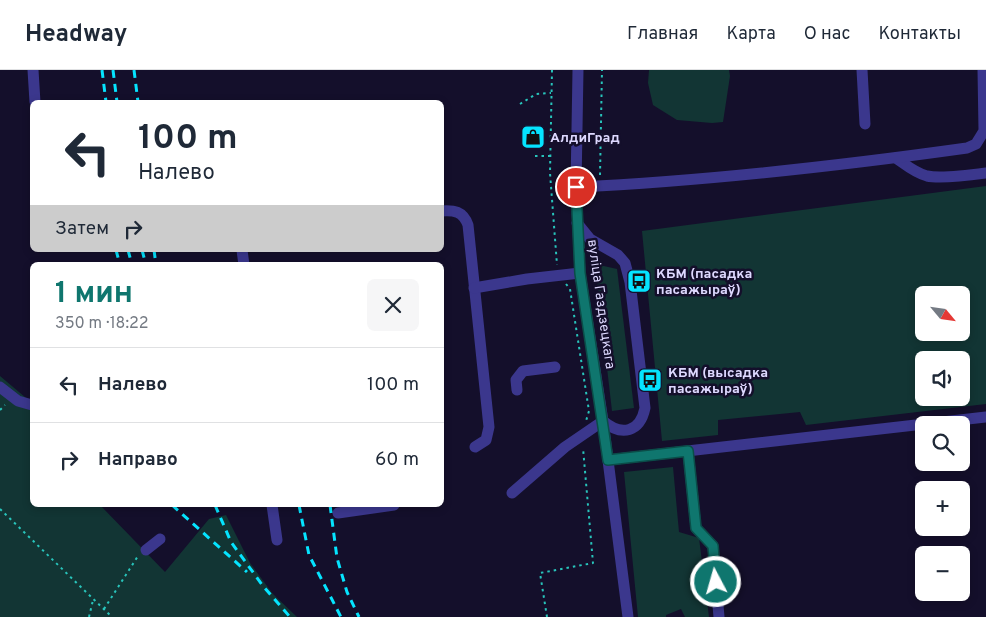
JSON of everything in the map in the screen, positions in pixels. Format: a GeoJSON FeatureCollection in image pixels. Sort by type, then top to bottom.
{"type":"FeatureCollection","features":[{"type":"Feature","properties":{"kind":"street"},"geometry":{"type":"LineString","coordinates":[[33,70],[35,100]]}},
{"type":"Feature","properties":{"kind":"street","name":"вуліца Газдзецкага"},"geometry":{"type":"LineString","coordinates":[[578,70],[576,187],[580,273],[603,421],[628,617]]}},
{"type":"Feature","properties":{"kind":"street"},"geometry":{"type":"LineString","coordinates":[[862,70],[865,124]]}},
{"type":"Feature","properties":{"kind":"street"},"geometry":{"type":"LineString","coordinates":[[576,187],[659,183],[896,158],[967,148],[976,144],[984,131],[983,70]]}},
{"type":"Feature","properties":{"kind":"street"},"geometry":{"type":"LineString","coordinates":[[896,158],[910,169],[928,176],[967,176],[986,173]]}},
{"type":"Feature","properties":{"kind":"street"},"geometry":{"type":"LineString","coordinates":[[444,211],[458,212],[466,219],[489,427],[486,440],[475,447]]}},
{"type":"Feature","properties":{"kind":"street"},"geometry":{"type":"LineString","coordinates":[[512,493],[565,447],[603,421],[617,430],[631,429],[638,424],[645,408],[629,277],[625,263],[618,255],[590,239],[577,223]]}},
{"type":"Feature","properties":{"kind":"street"},"geometry":{"type":"LineString","coordinates":[[474,288],[580,273]]}},
{"type":"Feature","properties":{"kind":"street"},"geometry":{"type":"LineString","coordinates":[[517,390],[516,380],[523,371],[555,367]]}},
{"type":"Feature","properties":{"kind":"street"},"geometry":{"type":"LineString","coordinates":[[0,387],[18,401],[30,404]]}},
{"type":"Feature","properties":{"kind":"street"},"geometry":{"type":"LineString","coordinates":[[608,460],[986,417]]}},
{"type":"Feature","properties":{"kind":"street"},"geometry":{"type":"LineString","coordinates":[[688,451],[696,528],[713,546],[720,617]]}},
{"type":"Feature","properties":{"kind":"street"},"geometry":{"type":"LineString","coordinates":[[272,507],[277,540]]}},
{"type":"Feature","properties":{"kind":"street"},"geometry":{"type":"LineString","coordinates":[[338,513],[386,507]]}},
{"type":"Feature","properties":{"kind":"street"},"geometry":{"type":"LineString","coordinates":[[146,550],[160,539]]}},
{"type":"Feature","properties":{"kind":"path"},"geometry":{"type":"LineString","coordinates":[[547,617],[540,573],[593,563],[582,435],[588,405],[570,289],[558,275],[550,173],[552,70]]}},
{"type":"Feature","properties":{"kind":"path"},"geometry":{"type":"LineString","coordinates":[[600,186],[602,70]]}},
{"type":"Feature","properties":{"kind":"path"},"geometry":{"type":"LineString","coordinates":[[520,104],[536,94],[551,93]]}},
{"type":"Feature","properties":{"kind":"path"},"geometry":{"type":"LineString","coordinates":[[535,156],[550,156]]}},
{"type":"Feature","properties":{"kind":"path"},"geometry":{"type":"LineString","coordinates":[[0,509],[112,617]]}},
{"type":"Feature","properties":{"kind":"path"},"geometry":{"type":"LineString","coordinates":[[103,609],[138,556],[146,550]]}},
{"type":"Feature","properties":{"kind":"path"},"geometry":{"type":"LineString","coordinates":[[90,617],[93,600]]}},
{"type":"Feature","properties":{"kind":"green space"},"geometry":{"type":"Polygon","coordinates":[[[649,70],[729,70],[730,76],[723,122],[677,120],[653,105],[648,83],[649,70]]]}},
{"type":"Feature","properties":{"kind":"green space"},"geometry":{"type":"Polygon","coordinates":[[[986,186],[986,404],[970,406],[970,351],[915,351],[915,406],[969,406],[806,425],[800,412],[718,420],[718,435],[662,441],[642,231],[986,186]]]}},
{"type":"Feature","properties":{"kind":"green space"},"geometry":{"type":"Polygon","coordinates":[[[595,264],[617,269],[634,408],[612,411],[595,264]]]}},
{"type":"Feature","properties":{"kind":"green space"},"geometry":{"type":"Polygon","coordinates":[[[0,376],[30,401],[30,507],[102,507],[165,572],[209,519],[226,515],[250,563],[273,594],[297,617],[0,617],[0,376]]]}},
{"type":"Feature","properties":{"kind":"green space"},"geometry":{"type":"Polygon","coordinates":[[[673,467],[679,532],[699,538],[709,617],[685,617],[681,609],[666,615],[666,617],[638,617],[624,472],[673,467]]]}},
{"type":"Feature","properties":{"kind":"railway"},"geometry":{"type":"LineString","coordinates":[[102,70],[106,100]]}},
{"type":"Feature","properties":{"kind":"railway"},"geometry":{"type":"LineString","coordinates":[[113,70],[117,100]]}},
{"type":"Feature","properties":{"kind":"railway"},"geometry":{"type":"LineString","coordinates":[[134,70],[138,100]]}},
{"type":"Feature","properties":{"kind":"railway"},"geometry":{"type":"LineString","coordinates":[[117,252],[119,262]]}},
{"type":"Feature","properties":{"kind":"railway"},"geometry":{"type":"LineString","coordinates":[[129,252],[131,262]]}},
{"type":"Feature","properties":{"kind":"railway"},"geometry":{"type":"LineString","coordinates":[[143,252],[145,262]]}},
{"type":"Feature","properties":{"kind":"railway"},"geometry":{"type":"LineString","coordinates":[[154,252],[156,262]]}},
{"type":"Feature","properties":{"kind":"railway"},"geometry":{"type":"LineString","coordinates":[[174,507],[247,572]]}},
{"type":"Feature","properties":{"kind":"railway"},"geometry":{"type":"LineString","coordinates":[[216,507],[231,542],[263,586],[290,617]]}},
{"type":"Feature","properties":{"kind":"railway"},"geometry":{"type":"LineString","coordinates":[[299,507],[309,555],[341,617]]}},
{"type":"Feature","properties":{"kind":"railway"},"geometry":{"type":"LineString","coordinates":[[330,507],[337,558],[347,592],[359,617]]}},
{"type":"Feature","properties":{"kind":"place","name":"АлдиГрад"},"geometry":{"type":"Point","coordinates":[533,137]}},
{"type":"Feature","properties":{"kind":"place","name":"КБМ (пасадка пасажыраў)"},"geometry":{"type":"Point","coordinates":[639,281]}},
{"type":"Feature","properties":{"kind":"place","name":"КБМ (высадка пасажыраў)"},"geometry":{"type":"Point","coordinates":[650,380]}},
{"type":"Feature","properties":{"kind":"route"},"geometry":{"type":"LineString","coordinates":[[576,187],[580,273],[608,460],[688,451],[696,528],[713,546],[716,582]]}}]}
